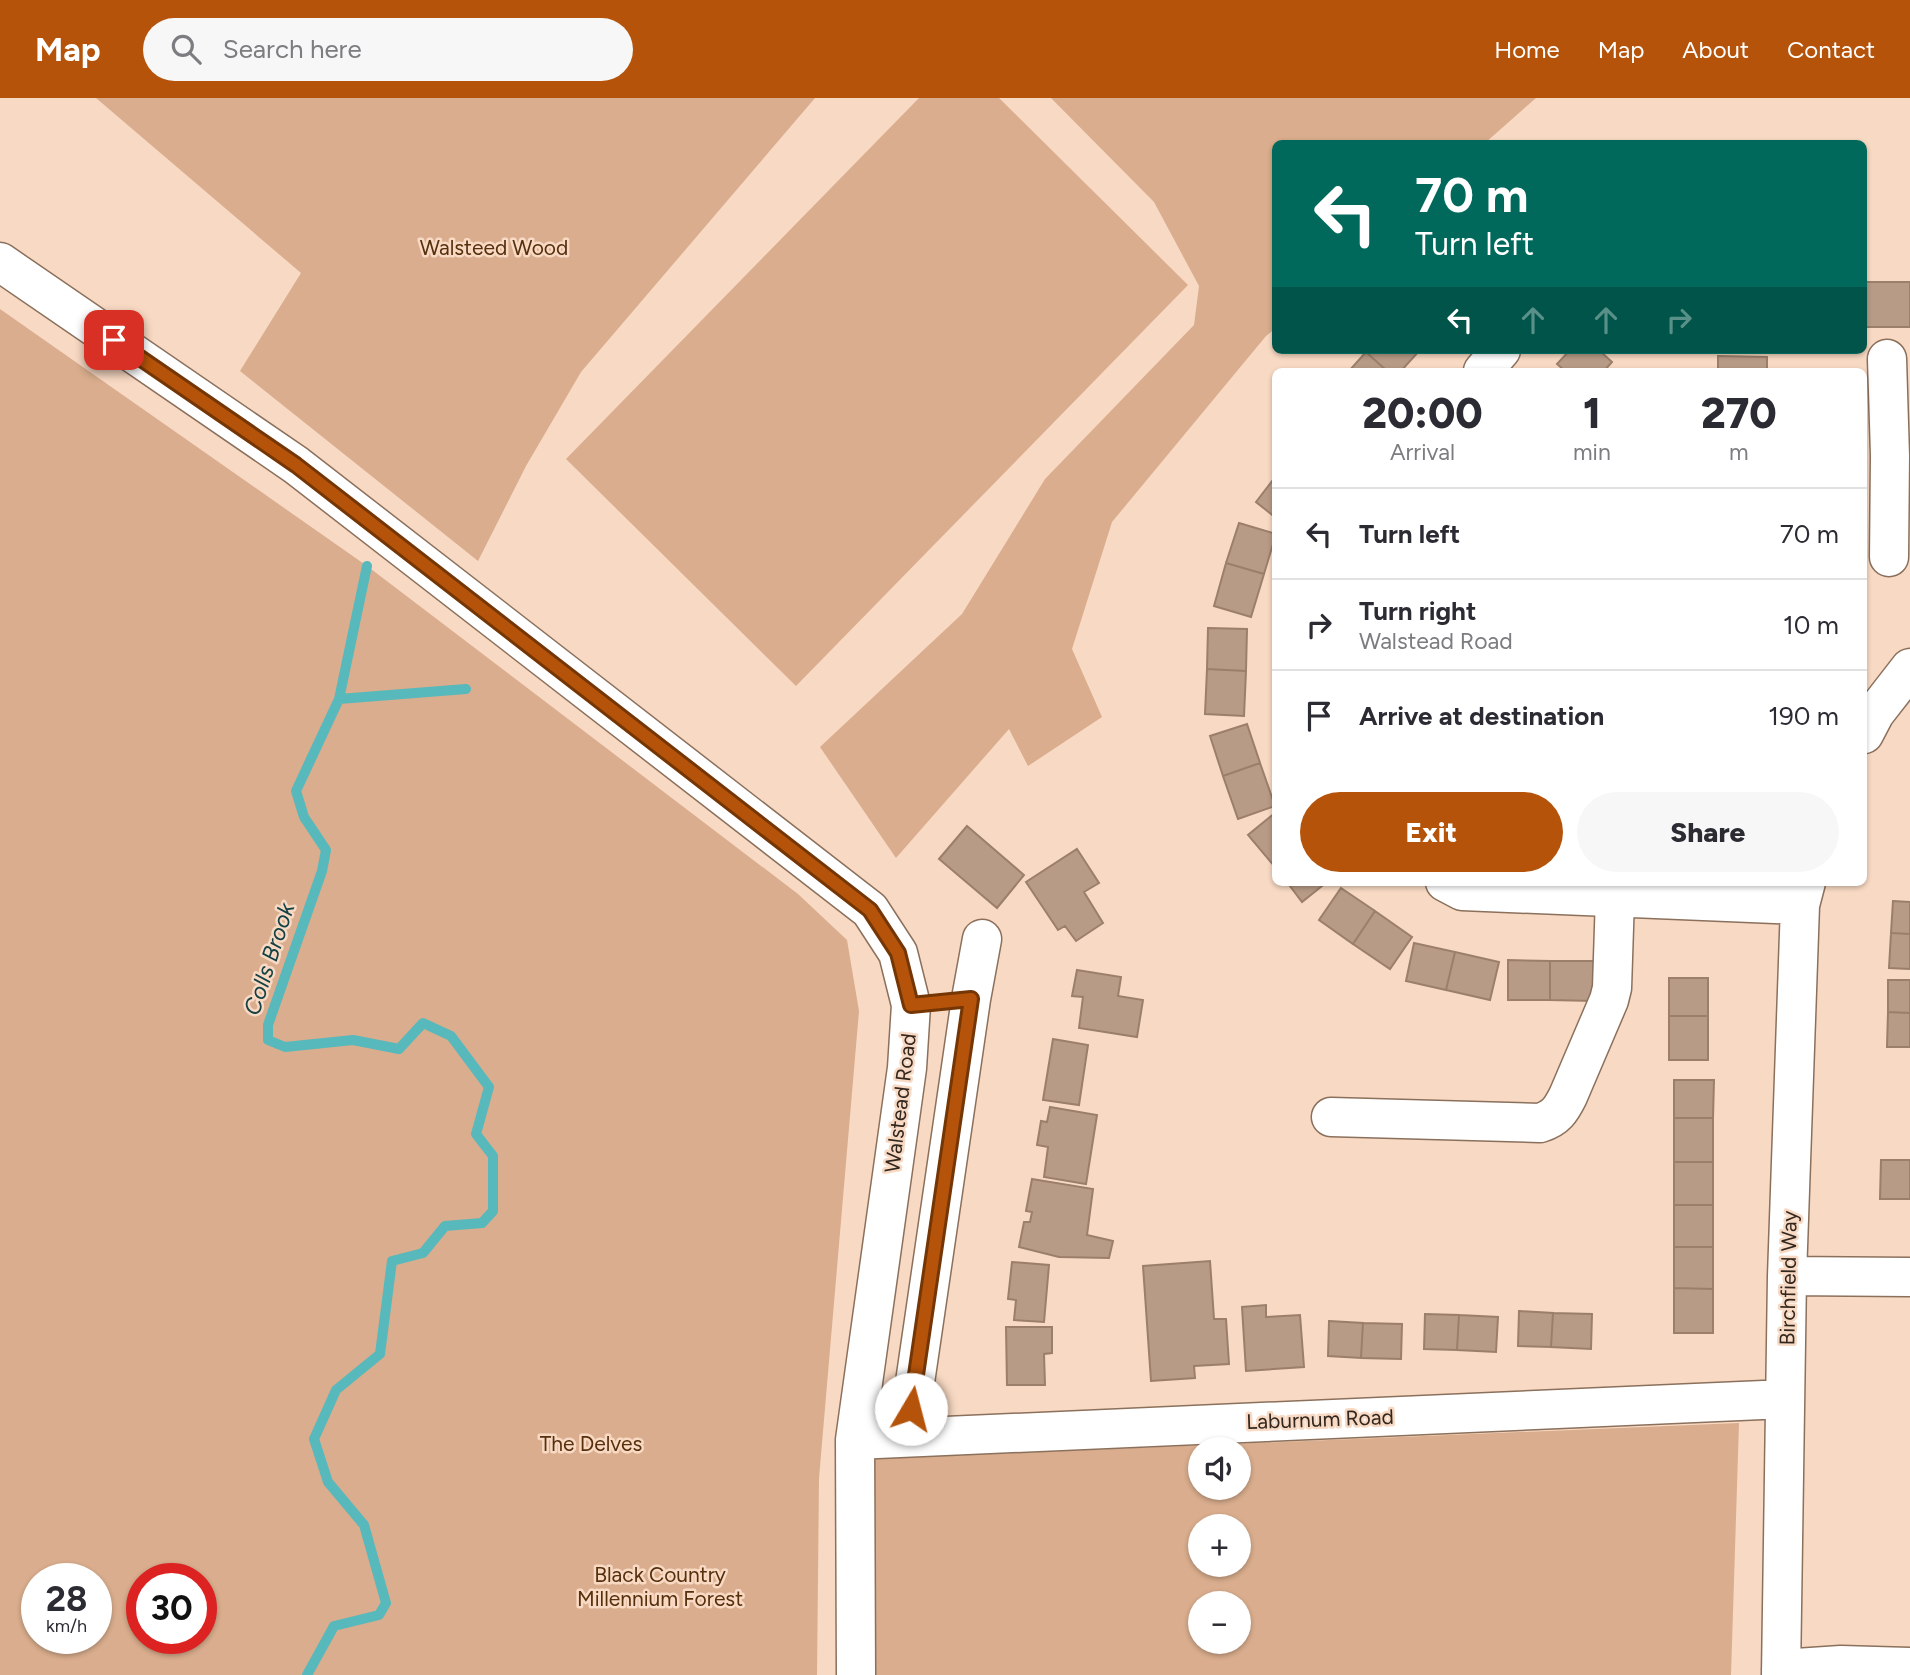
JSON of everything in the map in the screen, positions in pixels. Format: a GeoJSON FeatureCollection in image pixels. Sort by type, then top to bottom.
{"type":"FeatureCollection","features":[{"type":"Feature","properties":{"kind":"street","name":"Walstead Road"},"geometry":{"type":"LineString","coordinates":[[0,262],[296,465],[870,910],[898,953],[911,1005],[908,1069],[855,1440],[856,1675]]}},
{"type":"Feature","properties":{"kind":"street"},"geometry":{"type":"LineString","coordinates":[[1485,368],[1497,354]]}},
{"type":"Feature","properties":{"kind":"street"},"geometry":{"type":"LineString","coordinates":[[1887,359],[1900,456],[1889,557]]}},
{"type":"Feature","properties":{"kind":"street"},"geometry":{"type":"LineString","coordinates":[[1867,728],[1875,713],[1910,668]]}},
{"type":"Feature","properties":{"kind":"street"},"geometry":{"type":"LineString","coordinates":[[1453,886],[1462,891],[1615,897],[1803,893]]}},
{"type":"Feature","properties":{"kind":"street","name":"Birchfield Way"},"geometry":{"type":"LineString","coordinates":[[1781,1672],[1787,1276],[1803,893]]}},
{"type":"Feature","properties":{"kind":"street"},"geometry":{"type":"LineString","coordinates":[[1331,1117],[1540,1123],[1552,1119],[1568,1096],[1609,1000],[1612,988],[1615,897]]}},
{"type":"Feature","properties":{"kind":"street"},"geometry":{"type":"LineString","coordinates":[[907,1437],[982,939]]}},
{"type":"Feature","properties":{"kind":"street"},"geometry":{"type":"LineString","coordinates":[[911,1005],[971,999]]}},
{"type":"Feature","properties":{"kind":"street"},"geometry":{"type":"LineString","coordinates":[[1787,1276],[1910,1278]]}},
{"type":"Feature","properties":{"kind":"street","name":"Laburnum Road"},"geometry":{"type":"LineString","coordinates":[[855,1440],[1785,1399]]}},
{"type":"Feature","properties":{"kind":"street"},"geometry":{"type":"LineString","coordinates":[[1781,1672],[1841,1665],[1910,1667]]}},
{"type":"Feature","properties":{"kind":"green space","name":"Walsteed Wood"},"geometry":{"type":"Polygon","coordinates":[[[96,98],[815,98],[581,372],[526,466],[478,561],[240,371],[301,273],[96,98]]]}},
{"type":"Feature","properties":{"kind":"green space"},"geometry":{"type":"Polygon","coordinates":[[[919,98],[999,98],[1188,285],[796,686],[566,459],[919,98]]]}},
{"type":"Feature","properties":{"kind":"green space"},"geometry":{"type":"Polygon","coordinates":[[[1051,98],[1536,98],[1488,140],[1272,140],[1272,331],[1112,522],[1072,649],[1102,717],[1028,766],[1009,729],[896,858],[820,747],[962,614],[1045,479],[1194,325],[1199,286],[1154,202],[1051,98]]]}},
{"type":"Feature","properties":{"kind":"green space"},"geometry":{"type":"Polygon","coordinates":[[[0,309],[367,566],[798,894],[847,940],[859,1011],[819,1478],[817,1675],[0,1675],[0,309]]]}},
{"type":"Feature","properties":{"kind":"green space"},"geometry":{"type":"Polygon","coordinates":[[[1739,1423],[1731,1675],[869,1675],[870,1459],[1188,1446],[1188,1500],[1251,1500],[1251,1443],[1739,1423]]]}},
{"type":"Feature","properties":{"kind":"building"},"geometry":{"type":"Polygon","coordinates":[[[1867,282],[1910,282],[1910,327],[1867,327],[1867,282]]]}},
{"type":"Feature","properties":{"kind":"building"},"geometry":{"type":"Polygon","coordinates":[[[1364,354],[1368,354],[1384,368],[1352,368],[1364,354]]]}},
{"type":"Feature","properties":{"kind":"building"},"geometry":{"type":"Polygon","coordinates":[[[1368,354],[1416,354],[1404,368],[1384,368],[1368,354]]]}},
{"type":"Feature","properties":{"kind":"building"},"geometry":{"type":"Polygon","coordinates":[[[1566,354],[1603,354],[1612,362],[1607,368],[1562,368],[1557,364],[1566,354]]]}},
{"type":"Feature","properties":{"kind":"building"},"geometry":{"type":"Polygon","coordinates":[[[1718,356],[1767,357],[1767,368],[1718,368],[1718,356]]]}},
{"type":"Feature","properties":{"kind":"building"},"geometry":{"type":"Polygon","coordinates":[[[1272,481],[1272,515],[1256,502],[1272,481]]]}},
{"type":"Feature","properties":{"kind":"building"},"geometry":{"type":"Polygon","coordinates":[[[1239,523],[1272,533],[1272,547],[1264,574],[1226,563],[1239,523]]]}},
{"type":"Feature","properties":{"kind":"building"},"geometry":{"type":"Polygon","coordinates":[[[1226,563],[1264,574],[1251,617],[1214,606],[1226,563]]]}},
{"type":"Feature","properties":{"kind":"building"},"geometry":{"type":"Polygon","coordinates":[[[1208,628],[1247,629],[1246,671],[1207,669],[1208,628]]]}},
{"type":"Feature","properties":{"kind":"building"},"geometry":{"type":"Polygon","coordinates":[[[1207,669],[1246,671],[1244,716],[1205,714],[1207,669]]]}},
{"type":"Feature","properties":{"kind":"building"},"geometry":{"type":"Polygon","coordinates":[[[1247,724],[1260,763],[1223,776],[1210,736],[1247,724]]]}},
{"type":"Feature","properties":{"kind":"building"},"geometry":{"type":"Polygon","coordinates":[[[1260,763],[1272,797],[1272,807],[1238,819],[1223,776],[1260,763]]]}},
{"type":"Feature","properties":{"kind":"building"},"geometry":{"type":"Polygon","coordinates":[[[1272,815],[1272,863],[1248,835],[1272,815]]]}},
{"type":"Feature","properties":{"kind":"building"},"geometry":{"type":"Polygon","coordinates":[[[967,826],[1024,875],[997,908],[939,859],[967,826]]]}},
{"type":"Feature","properties":{"kind":"building"},"geometry":{"type":"Polygon","coordinates":[[[1077,849],[1099,883],[1084,892],[1103,923],[1076,941],[1065,926],[1058,930],[1026,882],[1077,849]]]}},
{"type":"Feature","properties":{"kind":"building"},"geometry":{"type":"Polygon","coordinates":[[[1290,886],[1322,886],[1302,902],[1290,886]]]}},
{"type":"Feature","properties":{"kind":"building"},"geometry":{"type":"Polygon","coordinates":[[[1341,888],[1375,911],[1353,944],[1319,920],[1341,888]]]}},
{"type":"Feature","properties":{"kind":"building"},"geometry":{"type":"Polygon","coordinates":[[[1893,901],[1910,902],[1910,934],[1891,933],[1893,901]]]}},
{"type":"Feature","properties":{"kind":"building"},"geometry":{"type":"Polygon","coordinates":[[[1375,911],[1412,937],[1390,969],[1353,944],[1375,911]]]}},
{"type":"Feature","properties":{"kind":"building"},"geometry":{"type":"Polygon","coordinates":[[[1891,933],[1910,934],[1910,969],[1889,968],[1891,933]]]}},
{"type":"Feature","properties":{"kind":"building"},"geometry":{"type":"Polygon","coordinates":[[[1414,943],[1455,952],[1446,990],[1406,981],[1414,943]]]}},
{"type":"Feature","properties":{"kind":"building"},"geometry":{"type":"Polygon","coordinates":[[[1455,952],[1499,962],[1490,1000],[1446,990],[1455,952]]]}},
{"type":"Feature","properties":{"kind":"building"},"geometry":{"type":"Polygon","coordinates":[[[1508,960],[1550,961],[1550,1000],[1508,1000],[1508,960]]]}},
{"type":"Feature","properties":{"kind":"building"},"geometry":{"type":"Polygon","coordinates":[[[1550,961],[1595,961],[1594,1001],[1550,1000],[1550,961]]]}},
{"type":"Feature","properties":{"kind":"building"},"geometry":{"type":"Polygon","coordinates":[[[1077,970],[1121,977],[1118,996],[1143,1000],[1137,1037],[1079,1028],[1083,997],[1072,996],[1077,970]]]}},
{"type":"Feature","properties":{"kind":"building"},"geometry":{"type":"Polygon","coordinates":[[[1669,978],[1708,978],[1708,1016],[1669,1016],[1669,978]]]}},
{"type":"Feature","properties":{"kind":"building"},"geometry":{"type":"Polygon","coordinates":[[[1888,980],[1910,980],[1910,1013],[1888,1012],[1888,980]]]}},
{"type":"Feature","properties":{"kind":"building"},"geometry":{"type":"Polygon","coordinates":[[[1888,1012],[1910,1013],[1910,1047],[1887,1047],[1888,1012]]]}},
{"type":"Feature","properties":{"kind":"building"},"geometry":{"type":"Polygon","coordinates":[[[1669,1016],[1708,1016],[1708,1060],[1669,1060],[1669,1016]]]}},
{"type":"Feature","properties":{"kind":"building"},"geometry":{"type":"Polygon","coordinates":[[[1053,1039],[1088,1045],[1079,1105],[1043,1100],[1053,1039]]]}},
{"type":"Feature","properties":{"kind":"building"},"geometry":{"type":"Polygon","coordinates":[[[1674,1080],[1714,1080],[1713,1118],[1674,1118],[1674,1080]]]}},
{"type":"Feature","properties":{"kind":"building"},"geometry":{"type":"Polygon","coordinates":[[[1050,1107],[1097,1115],[1086,1184],[1044,1177],[1048,1147],[1037,1145],[1041,1121],[1047,1122],[1050,1107]]]}},
{"type":"Feature","properties":{"kind":"building"},"geometry":{"type":"Polygon","coordinates":[[[1674,1118],[1713,1118],[1713,1162],[1674,1162],[1674,1118]]]}},
{"type":"Feature","properties":{"kind":"building"},"geometry":{"type":"Polygon","coordinates":[[[1881,1160],[1910,1160],[1910,1199],[1880,1199],[1881,1160]]]}},
{"type":"Feature","properties":{"kind":"building"},"geometry":{"type":"Polygon","coordinates":[[[1674,1162],[1713,1162],[1713,1205],[1674,1205],[1674,1162]]]}},
{"type":"Feature","properties":{"kind":"building"},"geometry":{"type":"Polygon","coordinates":[[[1032,1179],[1093,1189],[1087,1235],[1113,1241],[1109,1258],[1059,1257],[1019,1247],[1024,1222],[1030,1222],[1032,1212],[1026,1211],[1032,1179]]]}},
{"type":"Feature","properties":{"kind":"building"},"geometry":{"type":"Polygon","coordinates":[[[1674,1205],[1713,1205],[1713,1247],[1674,1247],[1674,1205]]]}},
{"type":"Feature","properties":{"kind":"building"},"geometry":{"type":"Polygon","coordinates":[[[1674,1247],[1713,1247],[1713,1289],[1674,1288],[1674,1247]]]}},
{"type":"Feature","properties":{"kind":"building"},"geometry":{"type":"Polygon","coordinates":[[[1210,1261],[1214,1319],[1226,1319],[1229,1364],[1194,1366],[1195,1378],[1151,1381],[1143,1266],[1210,1261]]]}},
{"type":"Feature","properties":{"kind":"building"},"geometry":{"type":"Polygon","coordinates":[[[1012,1262],[1049,1265],[1044,1322],[1014,1320],[1016,1300],[1008,1299],[1012,1262]]]}},
{"type":"Feature","properties":{"kind":"building"},"geometry":{"type":"Polygon","coordinates":[[[1674,1288],[1713,1289],[1713,1333],[1674,1333],[1674,1288]]]}},
{"type":"Feature","properties":{"kind":"building"},"geometry":{"type":"Polygon","coordinates":[[[1266,1305],[1266,1317],[1300,1315],[1304,1367],[1246,1371],[1242,1307],[1266,1305]]]}},
{"type":"Feature","properties":{"kind":"building"},"geometry":{"type":"Polygon","coordinates":[[[1519,1311],[1553,1313],[1551,1347],[1518,1346],[1519,1311]]]}},
{"type":"Feature","properties":{"kind":"building"},"geometry":{"type":"Polygon","coordinates":[[[1553,1313],[1592,1314],[1591,1349],[1551,1347],[1553,1313]]]}},
{"type":"Feature","properties":{"kind":"building"},"geometry":{"type":"Polygon","coordinates":[[[1425,1314],[1459,1315],[1457,1350],[1424,1349],[1425,1314]]]}},
{"type":"Feature","properties":{"kind":"building"},"geometry":{"type":"Polygon","coordinates":[[[1459,1315],[1498,1317],[1496,1352],[1457,1350],[1459,1315]]]}},
{"type":"Feature","properties":{"kind":"building"},"geometry":{"type":"Polygon","coordinates":[[[1329,1321],[1363,1323],[1361,1358],[1328,1356],[1329,1321]]]}},
{"type":"Feature","properties":{"kind":"building"},"geometry":{"type":"Polygon","coordinates":[[[1363,1323],[1402,1324],[1401,1359],[1361,1358],[1363,1323]]]}},
{"type":"Feature","properties":{"kind":"building"},"geometry":{"type":"Polygon","coordinates":[[[1006,1327],[1052,1327],[1052,1353],[1044,1354],[1045,1385],[1007,1385],[1006,1327]]]}},
{"type":"Feature","properties":{"kind":"waterway","name":"Colls Brook"},"geometry":{"type":"LineString","coordinates":[[307,1675],[334,1626],[379,1615],[386,1603],[364,1525],[328,1482],[314,1439],[336,1390],[380,1354],[392,1261],[423,1253],[445,1226],[482,1223],[493,1211],[493,1156],[476,1134],[489,1087],[451,1036],[423,1023],[399,1049],[353,1040],[285,1047],[268,1040],[268,1025],[322,871],[326,850],[304,817],[296,791],[339,699],[367,566]]}},
{"type":"Feature","properties":{"kind":"waterway"},"geometry":{"type":"LineString","coordinates":[[339,699],[466,689]]}},
{"type":"Feature","properties":{"kind":"route"},"geometry":{"type":"LineString","coordinates":[[114,340],[296,465],[870,910],[898,953],[911,1005],[971,999],[911,1409]]}},
{"type":"Feature","properties":{"kind":"park label","name":"The Delves"},"geometry":{"type":"Point","coordinates":[591,1443]}},
{"type":"Feature","properties":{"kind":"park label","name":"Black Country Millennium Forest"},"geometry":{"type":"Point","coordinates":[660,1586]}}]}
